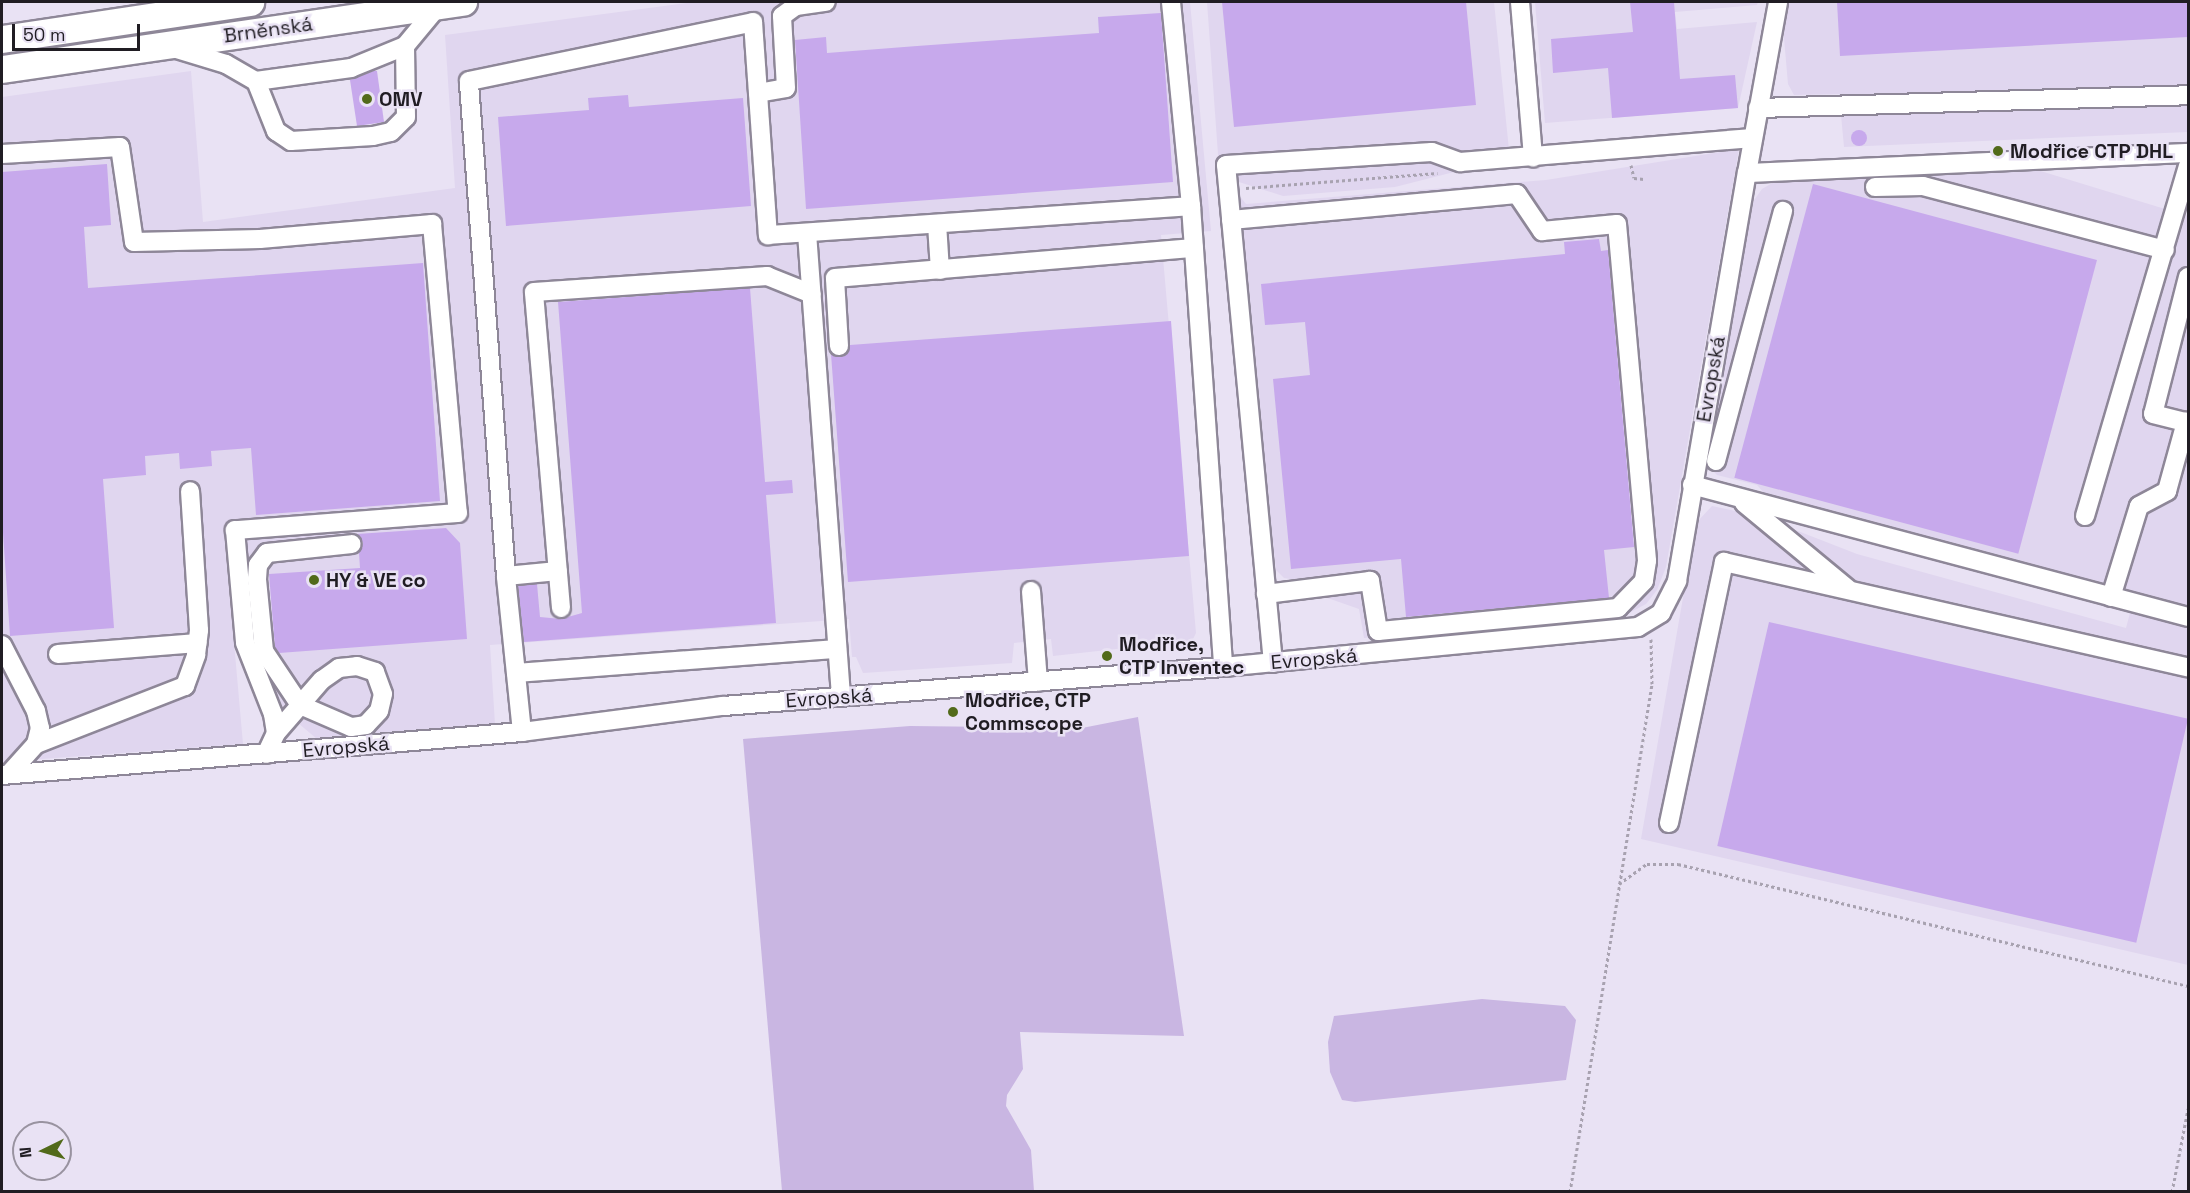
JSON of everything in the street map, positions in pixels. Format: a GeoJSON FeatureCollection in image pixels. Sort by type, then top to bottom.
{"type":"FeatureCollection","features":[{"type":"Feature","properties":{"kind":"highway","name":"Brněnská"},"geometry":{"type":"LineString","coordinates":[[2,39],[250,2]]}},
{"type":"Feature","properties":{"kind":"highway","name":"Brněnská"},"geometry":{"type":"LineString","coordinates":[[2,69],[451,3]]}},
{"type":"Feature","properties":{"kind":"street"},"geometry":{"type":"LineString","coordinates":[[522,732],[506,576],[469,81],[753,22],[767,13],[782,16],[796,6],[826,2]]}},
{"type":"Feature","properties":{"kind":"street"},"geometry":{"type":"LineString","coordinates":[[1171,2],[1191,206],[1223,667]]}},
{"type":"Feature","properties":{"kind":"street"},"geometry":{"type":"LineString","coordinates":[[1520,2],[1533,157]]}},
{"type":"Feature","properties":{"kind":"street","name":"Evropská"},"geometry":{"type":"LineString","coordinates":[[5,774],[522,732],[723,706],[1273,663],[1609,630],[1649,622],[1670,600],[1677,581],[1718,335],[1778,2]]}},
{"type":"Feature","properties":{"kind":"street"},"geometry":{"type":"LineString","coordinates":[[166,45],[226,64],[256,81],[351,68],[405,46],[451,3]]}},
{"type":"Feature","properties":{"kind":"street"},"geometry":{"type":"LineString","coordinates":[[758,93],[786,88],[782,16]]}},
{"type":"Feature","properties":{"kind":"street"},"geometry":{"type":"LineString","coordinates":[[753,22],[768,235],[1191,206]]}},
{"type":"Feature","properties":{"kind":"street"},"geometry":{"type":"LineString","coordinates":[[256,81],[276,131],[291,141],[373,136],[391,132],[405,117],[405,46]]}},
{"type":"Feature","properties":{"kind":"street"},"geometry":{"type":"LineString","coordinates":[[1758,108],[2188,95]]}},
{"type":"Feature","properties":{"kind":"street"},"geometry":{"type":"LineString","coordinates":[[1273,663],[1226,165],[1431,152],[1457,162],[1753,138]]}},
{"type":"Feature","properties":{"kind":"street"},"geometry":{"type":"LineString","coordinates":[[2,154],[120,147],[134,242],[261,239],[432,224],[458,513],[235,530],[245,643],[273,714],[276,733]]}},
{"type":"Feature","properties":{"kind":"street"},"geometry":{"type":"LineString","coordinates":[[1747,172],[2188,153]]}},
{"type":"Feature","properties":{"kind":"street"},"geometry":{"type":"LineString","coordinates":[[2085,516],[2188,166]]}},
{"type":"Feature","properties":{"kind":"street"},"geometry":{"type":"LineString","coordinates":[[1875,187],[1923,186],[2164,250]]}},
{"type":"Feature","properties":{"kind":"street"},"geometry":{"type":"LineString","coordinates":[[1231,220],[1517,194],[1542,231],[1617,224],[1647,561],[1644,581],[1618,608],[1378,631],[1370,582],[1266,594]]}},
{"type":"Feature","properties":{"kind":"street"},"geometry":{"type":"LineString","coordinates":[[1716,460],[1783,211]]}},
{"type":"Feature","properties":{"kind":"street"},"geometry":{"type":"LineString","coordinates":[[937,224],[940,270]]}},
{"type":"Feature","properties":{"kind":"street"},"geometry":{"type":"LineString","coordinates":[[807,233],[841,697]]}},
{"type":"Feature","properties":{"kind":"street"},"geometry":{"type":"LineString","coordinates":[[839,346],[835,279],[1194,248]]}},
{"type":"Feature","properties":{"kind":"street"},"geometry":{"type":"LineString","coordinates":[[561,609],[534,292],[767,276],[812,294]]}},
{"type":"Feature","properties":{"kind":"street"},"geometry":{"type":"LineString","coordinates":[[2111,597],[2139,506],[2167,491],[2187,422],[2153,414],[2188,277]]}},
{"type":"Feature","properties":{"kind":"street"},"geometry":{"type":"LineString","coordinates":[[1718,335],[1748,342]]}},
{"type":"Feature","properties":{"kind":"street"},"geometry":{"type":"LineString","coordinates":[[1692,485],[2188,617]]}},
{"type":"Feature","properties":{"kind":"street"},"geometry":{"type":"LineString","coordinates":[[5,774],[36,744],[185,686],[198,643],[190,491]]}},
{"type":"Feature","properties":{"kind":"street"},"geometry":{"type":"LineString","coordinates":[[1738,498],[1850,591]]}},
{"type":"Feature","properties":{"kind":"street"},"geometry":{"type":"LineString","coordinates":[[266,754],[276,733],[300,705],[264,651],[258,565],[267,553],[352,544]]}},
{"type":"Feature","properties":{"kind":"street"},"geometry":{"type":"LineString","coordinates":[[1669,823],[1724,562],[2188,667]]}},
{"type":"Feature","properties":{"kind":"street"},"geometry":{"type":"LineString","coordinates":[[506,576],[558,571]]}},
{"type":"Feature","properties":{"kind":"street"},"geometry":{"type":"LineString","coordinates":[[1031,591],[1038,682]]}},
{"type":"Feature","properties":{"kind":"street"},"geometry":{"type":"LineString","coordinates":[[58,654],[198,643]]}},
{"type":"Feature","properties":{"kind":"street"},"geometry":{"type":"LineString","coordinates":[[2,645],[36,711],[40,728],[36,744]]}},
{"type":"Feature","properties":{"kind":"street"},"geometry":{"type":"LineString","coordinates":[[516,673],[837,649]]}},
{"type":"Feature","properties":{"kind":"path"},"geometry":{"type":"LineString","coordinates":[[1570,1191],[1652,684],[1649,622]]}},
{"type":"Feature","properties":{"kind":"path"},"geometry":{"type":"LineString","coordinates":[[1619,884],[1647,864],[1678,864],[2188,986]]}},
{"type":"Feature","properties":{"kind":"path"},"geometry":{"type":"LineString","coordinates":[[2172,1191],[2188,1109]]}},
{"type":"Feature","properties":{"kind":"shaded area"},"geometry":{"type":"Polygon","coordinates":[[[694,2],[1190,2],[1211,231],[1161,235],[1196,633],[1191,643],[1183,648],[1138,651],[1134,647],[1053,656],[1051,639],[1014,643],[1012,663],[863,673],[856,657],[852,657],[849,619],[490,645],[495,724],[317,739],[285,712],[259,652],[246,540],[225,541],[243,744],[2,762],[2,97],[191,71],[203,222],[455,188],[445,35],[694,2]]]}},
{"type":"Feature","properties":{"kind":"shaded area"},"geometry":{"type":"Polygon","coordinates":[[[1207,2],[1494,2],[1509,150],[1462,170],[1395,187],[1283,196],[1239,182],[1238,194],[1246,204],[1546,180],[1739,149],[1666,567],[1657,590],[1646,604],[1627,614],[1364,638],[1359,609],[1319,595],[1308,582],[1284,578],[1276,570],[1236,195],[1221,196],[1207,2]]]}},
{"type":"Feature","properties":{"kind":"shaded area"},"geometry":{"type":"Polygon","coordinates":[[[1535,2],[1758,2],[1757,5],[1675,12],[1677,29],[1757,22],[1738,108],[1545,123],[1535,2]]]}},
{"type":"Feature","properties":{"kind":"shaded area"},"geometry":{"type":"Polygon","coordinates":[[[1785,2],[2188,2],[2188,132],[1844,147],[1839,94],[1794,95],[1788,84],[1782,15],[1785,2]]]}},
{"type":"Feature","properties":{"kind":"shaded area"},"geometry":{"type":"Polygon","coordinates":[[[2034,169],[2188,216],[2188,607],[1764,493],[1757,485],[1717,475],[1711,469],[1709,438],[1726,337],[1752,203],[1762,189],[1774,182],[2034,169]]]}},
{"type":"Feature","properties":{"kind":"shaded area"},"geometry":{"type":"Polygon","coordinates":[[[1712,506],[1759,516],[1857,554],[2126,628],[2130,613],[2188,628],[2188,965],[1641,839],[1696,523],[1712,506]]]}},
{"type":"Feature","properties":{"kind":"shaded area"},"geometry":{"type":"Polygon","coordinates":[[[1138,717],[1184,1036],[1020,1032],[1023,1069],[1007,1095],[1006,1106],[1031,1150],[1034,1191],[782,1191],[743,739],[910,726],[1082,728],[1138,717]]]}},
{"type":"Feature","properties":{"kind":"shaded area"},"geometry":{"type":"Polygon","coordinates":[[[1482,999],[1565,1006],[1576,1020],[1566,1080],[1355,1102],[1342,1100],[1330,1072],[1328,1042],[1334,1016],[1482,999]]]}},
{"type":"Feature","properties":{"kind":"building"},"geometry":{"type":"Polygon","coordinates":[[[1222,2],[1466,2],[1476,105],[1234,127],[1222,2]]]}},
{"type":"Feature","properties":{"kind":"building"},"geometry":{"type":"Polygon","coordinates":[[[1630,2],[1674,2],[1680,79],[1735,75],[1738,108],[1612,118],[1608,68],[1553,73],[1551,39],[1633,32],[1630,2]]]}},
{"type":"Feature","properties":{"kind":"building"},"geometry":{"type":"Polygon","coordinates":[[[1837,2],[2188,2],[2188,37],[1840,56],[1837,2]]]}},
{"type":"Feature","properties":{"kind":"building"},"geometry":{"type":"Polygon","coordinates":[[[1161,13],[1173,182],[806,209],[795,40],[826,37],[827,53],[1099,33],[1098,17],[1161,13]]]}},
{"type":"Feature","properties":{"kind":"building","name":"OMV"},"geometry":{"type":"Polygon","coordinates":[[[377,71],[384,122],[357,126],[350,80],[377,71]]]}},
{"type":"Feature","properties":{"kind":"building"},"geometry":{"type":"Polygon","coordinates":[[[628,95],[629,107],[743,98],[751,206],[506,226],[498,117],[589,110],[588,98],[628,95]]]}},
{"type":"Feature","properties":{"kind":"building"},"geometry":{"type":"Polygon","coordinates":[[[1856,130],[1862,130],[1867,138],[1865,144],[1856,146],[1851,141],[1851,135],[1856,130]]]}},
{"type":"Feature","properties":{"kind":"building"},"geometry":{"type":"Polygon","coordinates":[[[107,164],[111,225],[84,227],[88,288],[423,263],[440,501],[256,515],[251,448],[211,451],[212,466],[180,469],[179,453],[145,456],[146,475],[103,479],[114,628],[10,636],[2,518],[2,172],[107,164]]]}},
{"type":"Feature","properties":{"kind":"building"},"geometry":{"type":"Polygon","coordinates":[[[1813,184],[2097,260],[2018,554],[1734,478],[1813,184]]]}},
{"type":"Feature","properties":{"kind":"building"},"geometry":{"type":"Polygon","coordinates":[[[1599,239],[1601,251],[1608,250],[1634,547],[1604,550],[1609,598],[1406,617],[1401,559],[1291,569],[1273,379],[1310,375],[1305,322],[1265,325],[1261,284],[1565,254],[1564,242],[1599,239]]]}},
{"type":"Feature","properties":{"kind":"building"},"geometry":{"type":"Polygon","coordinates":[[[750,288],[765,482],[792,480],[793,493],[766,495],[776,623],[524,642],[518,586],[537,584],[540,617],[561,619],[582,613],[558,302],[750,288]]]}},
{"type":"Feature","properties":{"kind":"building"},"geometry":{"type":"Polygon","coordinates":[[[1171,321],[1189,556],[848,582],[831,354],[845,356],[850,345],[1171,321]]]}},
{"type":"Feature","properties":{"kind":"building"},"geometry":{"type":"Polygon","coordinates":[[[446,528],[460,543],[467,639],[279,653],[275,647],[269,574],[360,568],[359,553],[363,543],[357,534],[446,528]]]}},
{"type":"Feature","properties":{"kind":"building"},"geometry":{"type":"Polygon","coordinates":[[[1769,622],[2188,719],[2136,943],[1717,846],[1769,622]]]}},
{"type":"Feature","properties":{"kind":"place","name":"OMV"},"geometry":{"type":"Point","coordinates":[367,99]}},
{"type":"Feature","properties":{"kind":"place","name":"Modřice CTP DHL"},"geometry":{"type":"Point","coordinates":[1998,151]}},
{"type":"Feature","properties":{"kind":"place","name":"HY & VE co"},"geometry":{"type":"Point","coordinates":[314,580]}},
{"type":"Feature","properties":{"kind":"place","name":"Modřice, CTP Inventec"},"geometry":{"type":"Point","coordinates":[1107,656]}},
{"type":"Feature","properties":{"kind":"place","name":"Modřice, CTP Commscope"},"geometry":{"type":"Point","coordinates":[953,712]}}]}
